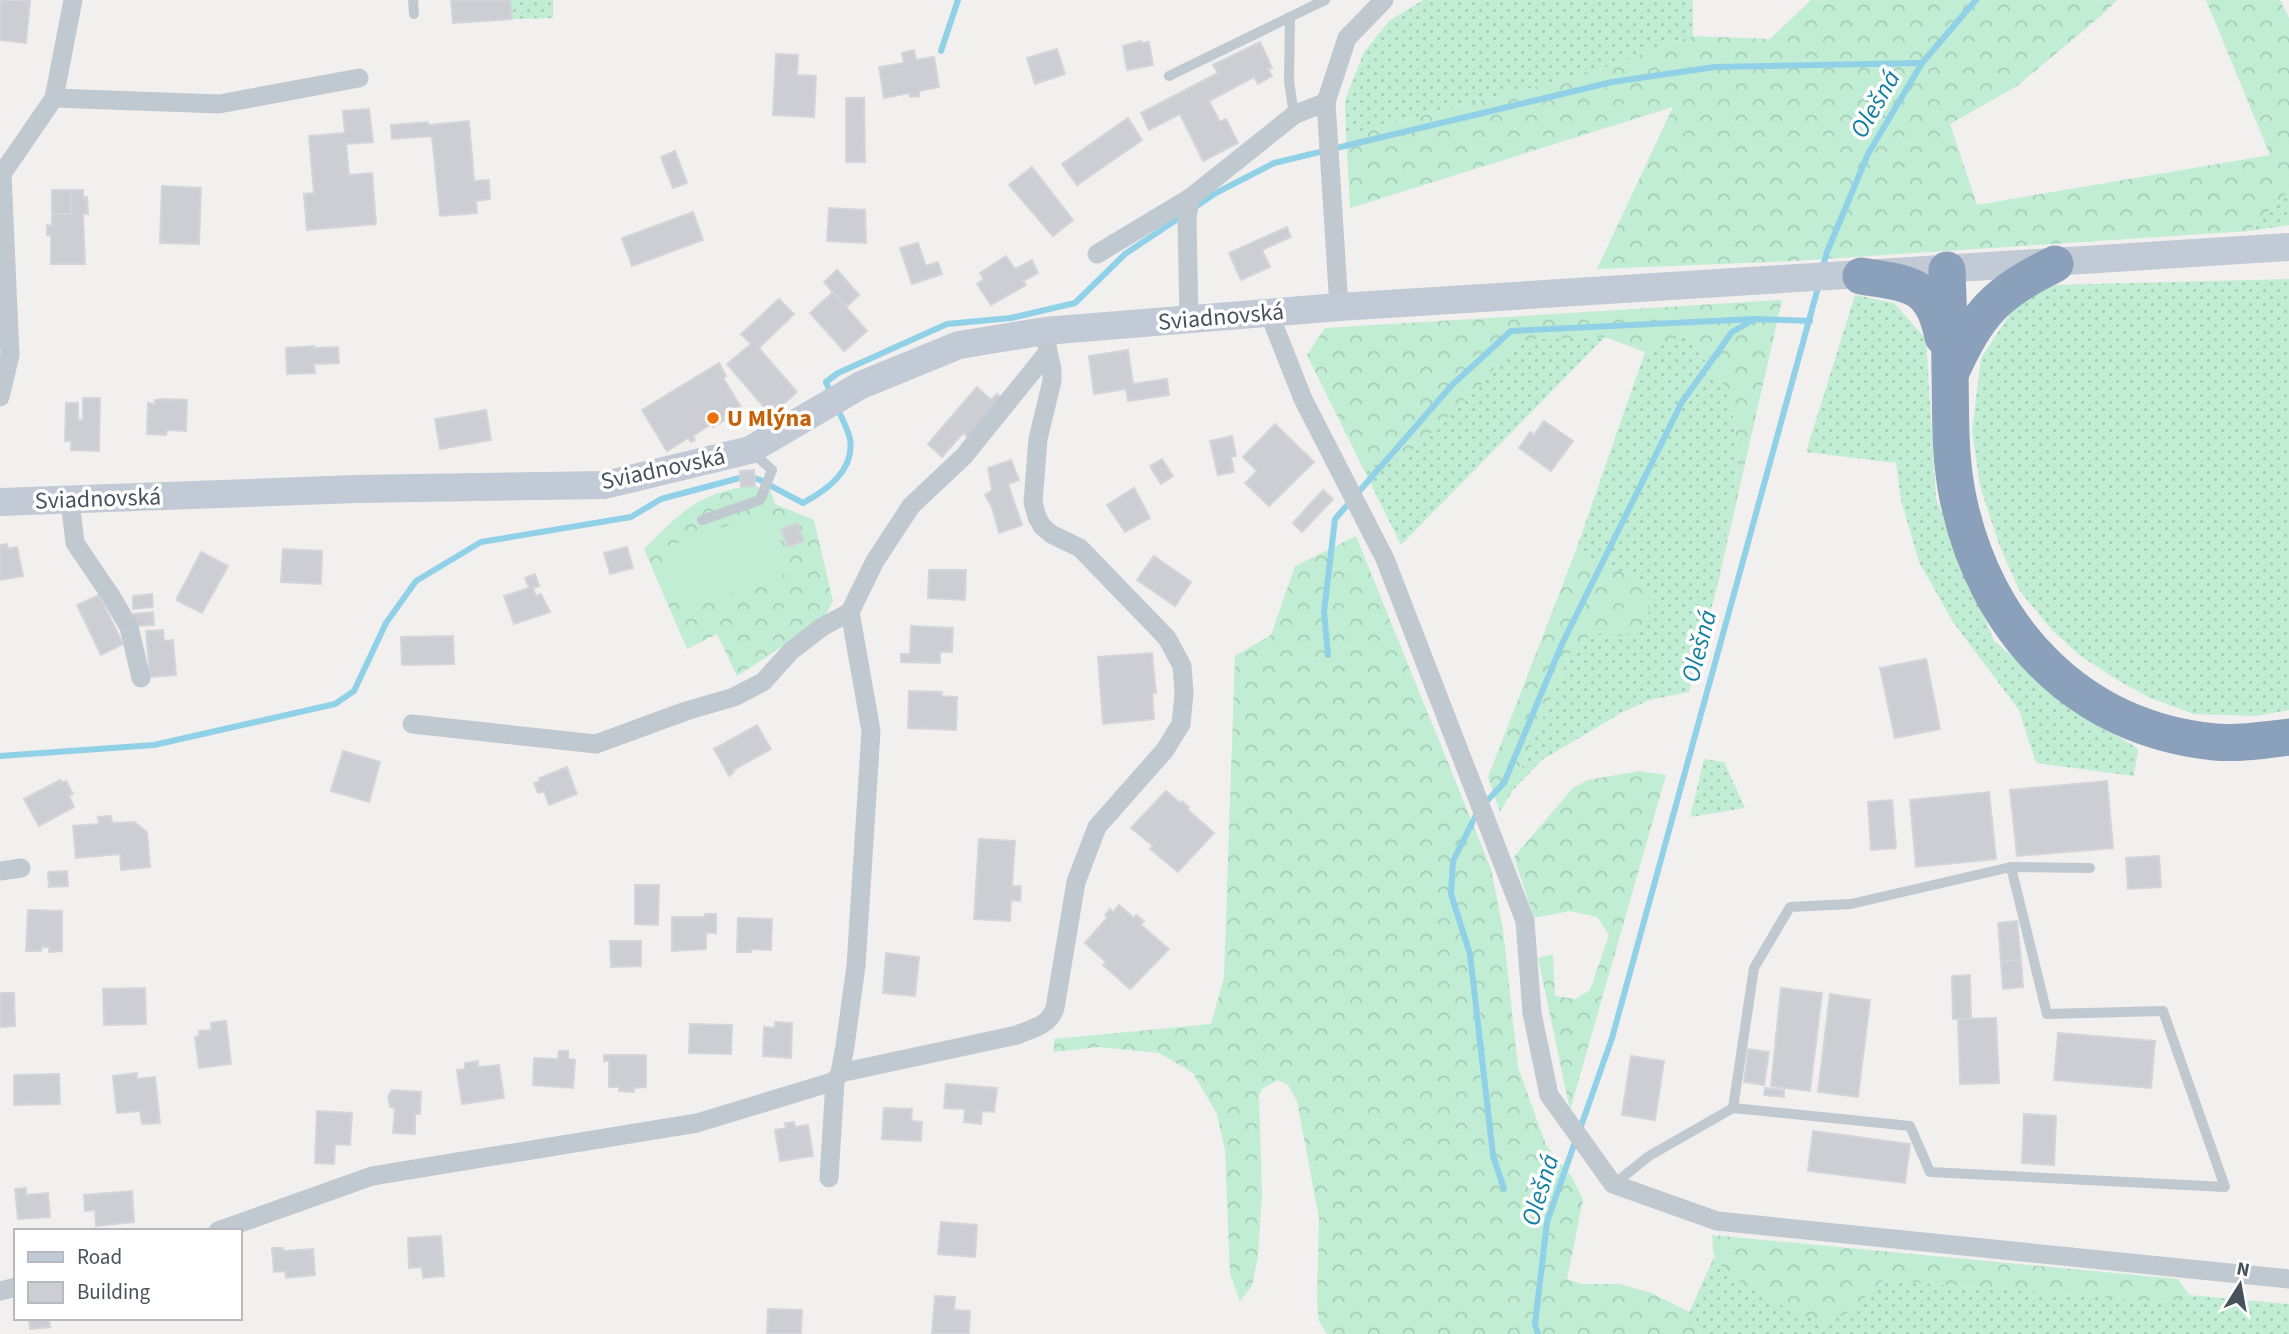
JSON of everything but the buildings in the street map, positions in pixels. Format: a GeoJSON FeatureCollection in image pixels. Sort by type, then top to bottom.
{"type":"FeatureCollection","features":[{"type":"Feature","properties":{"kind":"highway"},"geometry":{"type":"LineString","coordinates":[[1950,372],[1967,338],[1989,306],[2019,282],[2055,264]]}},
{"type":"Feature","properties":{"kind":"highway"},"geometry":{"type":"LineString","coordinates":[[1947,270],[1951,457],[1958,499],[1970,541],[1986,581],[2007,621],[2035,655],[2070,688],[2139,725],[2216,742],[2289,737]]}},
{"type":"Feature","properties":{"kind":"highway"},"geometry":{"type":"LineString","coordinates":[[1861,276],[1911,284],[1931,301],[1941,325],[1950,372]]}},
{"type":"Feature","properties":{"kind":"street"},"geometry":{"type":"LineString","coordinates":[[0,397],[10,355],[2,174],[54,98],[73,0]]}},
{"type":"Feature","properties":{"kind":"street"},"geometry":{"type":"LineString","coordinates":[[1339,307],[1326,102],[1347,38],[1376,3]]}},
{"type":"Feature","properties":{"kind":"street"},"geometry":{"type":"LineString","coordinates":[[54,98],[219,104],[359,78]]}},
{"type":"Feature","properties":{"kind":"street"},"geometry":{"type":"LineString","coordinates":[[1097,254],[1188,207],[1294,115],[1326,102]]}},
{"type":"Feature","properties":{"kind":"street"},"geometry":{"type":"LineString","coordinates":[[1188,207],[1189,320]]}},
{"type":"Feature","properties":{"kind":"street","name":"Sviadnovská"},"geometry":{"type":"LineString","coordinates":[[0,502],[356,489],[606,485],[750,450],[861,385],[959,345],[1046,342],[1189,320],[1339,307],[2055,264],[2289,247]]}},
{"type":"Feature","properties":{"kind":"street"},"geometry":{"type":"LineString","coordinates":[[1269,313],[1303,399],[1385,559],[1525,921],[1532,1013],[1549,1096],[1613,1184],[1717,1221],[2289,1279]]}},
{"type":"Feature","properties":{"kind":"street"},"geometry":{"type":"LineString","coordinates":[[412,724],[596,744],[685,711],[734,697],[763,682],[792,651],[822,627],[849,612],[875,561],[911,506],[964,456],[1046,342]]}},
{"type":"Feature","properties":{"kind":"street"},"geometry":{"type":"LineString","coordinates":[[224,1229],[372,1177],[697,1122],[838,1077],[1017,1035],[1045,1024],[1055,1008],[1076,882],[1097,827],[1165,750],[1181,724],[1184,694],[1182,666],[1167,638],[1080,548],[1051,534],[1037,517],[1033,502],[1038,439],[1052,381],[1046,342]]}},
{"type":"Feature","properties":{"kind":"street"},"geometry":{"type":"LineString","coordinates":[[70,501],[75,543],[129,628],[141,678]]}},
{"type":"Feature","properties":{"kind":"street"},"geometry":{"type":"LineString","coordinates":[[829,1178],[838,1077],[856,966],[871,731],[849,612]]}},
{"type":"Feature","properties":{"kind":"street"},"geometry":{"type":"LineString","coordinates":[[0,871],[22,868]]}},
{"type":"Feature","properties":{"kind":"lane"},"geometry":{"type":"LineString","coordinates":[[413,0],[414,14]]}},
{"type":"Feature","properties":{"kind":"lane"},"geometry":{"type":"LineString","coordinates":[[1169,76],[1325,0]]}},
{"type":"Feature","properties":{"kind":"lane"},"geometry":{"type":"LineString","coordinates":[[1290,17],[1289,81],[1294,115]]}},
{"type":"Feature","properties":{"kind":"lane"},"geometry":{"type":"LineString","coordinates":[[702,520],[760,500],[772,470],[750,450]]}},
{"type":"Feature","properties":{"kind":"lane"},"geometry":{"type":"LineString","coordinates":[[1613,1184],[1648,1156],[1733,1108],[1910,1126],[1930,1172],[2225,1187],[2162,1012],[2047,1014],[2011,867]]}},
{"type":"Feature","properties":{"kind":"lane"},"geometry":{"type":"LineString","coordinates":[[1733,1108],[1754,968],[1790,907],[1851,904],[2011,867],[2090,868]]}},
{"type":"Feature","properties":{"kind":"green space"},"geometry":{"type":"Polygon","coordinates":[[[510,0],[553,0],[553,18],[512,19],[510,0]]]}},
{"type":"Feature","properties":{"kind":"green space"},"geometry":{"type":"Polygon","coordinates":[[[1423,0],[1693,0],[1693,36],[1586,74],[1346,135],[1345,100],[1364,52],[1389,21],[1423,0]]]}},
{"type":"Feature","properties":{"kind":"green space"},"geometry":{"type":"Polygon","coordinates":[[[1811,0],[2117,0],[2017,86],[1950,124],[1977,205],[2270,155],[2206,0],[2280,0],[2289,18],[2289,190],[2249,231],[1793,261],[1597,269],[1673,107],[1350,208],[1346,135],[1586,74],[1693,36],[1770,39],[1811,0]]]}},
{"type":"Feature","properties":{"kind":"green space"},"geometry":{"type":"Polygon","coordinates":[[[2289,190],[2289,225],[2249,231],[2289,190]]]}},
{"type":"Feature","properties":{"kind":"green space"},"geometry":{"type":"Polygon","coordinates":[[[2289,279],[2289,710],[2255,716],[2194,714],[2150,698],[2079,655],[2052,630],[2019,590],[1999,544],[1980,486],[1972,431],[1981,358],[2016,305],[2055,285],[2289,279]]]}},
{"type":"Feature","properties":{"kind":"green space"},"geometry":{"type":"Polygon","coordinates":[[[1855,295],[1894,303],[1926,339],[1936,499],[1994,641],[2081,712],[2138,749],[2134,776],[2036,763],[2019,710],[1953,622],[1919,562],[1901,500],[1896,463],[1806,452],[1855,295]]]}},
{"type":"Feature","properties":{"kind":"green space"},"geometry":{"type":"Polygon","coordinates":[[[1782,300],[1718,583],[1739,456],[1729,391],[1685,335],[1645,352],[1605,337],[1534,339],[1513,345],[1477,389],[1405,457],[1363,468],[1307,355],[1325,328],[1782,300]]]}},
{"type":"Feature","properties":{"kind":"green space"},"geometry":{"type":"Polygon","coordinates":[[[1685,335],[1729,391],[1739,456],[1718,583],[1689,692],[1649,700],[1621,713],[1542,760],[1512,791],[1575,642],[1600,633],[1628,634],[1648,617],[1639,579],[1575,553],[1645,352],[1685,335]]]}},
{"type":"Feature","properties":{"kind":"green space"},"geometry":{"type":"Polygon","coordinates":[[[1605,337],[1401,545],[1363,468],[1405,456],[1477,389],[1513,345],[1534,339],[1605,337]]]}},
{"type":"Feature","properties":{"kind":"green space"},"geometry":{"type":"Polygon","coordinates":[[[755,486],[771,491],[775,504],[814,520],[833,601],[823,620],[737,676],[717,634],[687,649],[644,549],[681,514],[706,498],[736,488],[755,486]]]}},
{"type":"Feature","properties":{"kind":"green space"},"geometry":{"type":"Polygon","coordinates":[[[770,511],[791,572],[680,610],[658,550],[770,511]]]}},
{"type":"Feature","properties":{"kind":"green space"},"geometry":{"type":"Polygon","coordinates":[[[1356,536],[1491,869],[1503,929],[1518,1067],[1546,1145],[1572,1177],[1583,1200],[1567,1279],[1582,1284],[1620,1284],[1651,1293],[1689,1312],[1701,1334],[1327,1334],[1319,1321],[1317,1302],[1319,1218],[1297,1101],[1288,1085],[1277,1080],[1262,1089],[1259,1095],[1262,1193],[1258,1256],[1252,1286],[1240,1301],[1230,1274],[1225,1150],[1217,1114],[1193,1073],[1159,1053],[1099,1047],[1054,1052],[1054,1039],[1211,1024],[1224,977],[1235,656],[1271,635],[1295,566],[1356,536]]]}},
{"type":"Feature","properties":{"kind":"green space"},"geometry":{"type":"Polygon","coordinates":[[[1575,553],[1639,579],[1650,596],[1648,617],[1636,631],[1622,636],[1601,633],[1575,642],[1512,791],[1500,812],[1488,777],[1575,553]]]}},
{"type":"Feature","properties":{"kind":"green space"},"geometry":{"type":"Polygon","coordinates":[[[1704,759],[1724,762],[1745,808],[1690,817],[1704,759]]]}},
{"type":"Feature","properties":{"kind":"green space"},"geometry":{"type":"Polygon","coordinates":[[[1639,771],[1666,775],[1570,1110],[1538,958],[1553,954],[1555,996],[1576,999],[1590,990],[1609,935],[1597,917],[1570,911],[1534,918],[1514,857],[1573,788],[1588,780],[1639,771]]]}},
{"type":"Feature","properties":{"kind":"green space"},"geometry":{"type":"Polygon","coordinates":[[[1712,1235],[2178,1279],[2189,1295],[2175,1300],[2151,1301],[1884,1280],[1846,1314],[1823,1323],[1764,1296],[1734,1277],[1715,1257],[1712,1235]]]}},
{"type":"Feature","properties":{"kind":"green space"},"geometry":{"type":"Polygon","coordinates":[[[1714,1257],[1734,1278],[1846,1314],[1884,1280],[2151,1301],[2175,1300],[2189,1295],[2289,1304],[2289,1334],[1701,1334],[1689,1313],[1714,1257]]]}},
{"type":"Feature","properties":{"kind":"waterway"},"geometry":{"type":"LineString","coordinates":[[941,51],[958,0]]}},
{"type":"Feature","properties":{"kind":"waterway","name":"Olešná"},"geometry":{"type":"LineString","coordinates":[[1822,270],[1868,154],[1922,63],[1976,0]]}},
{"type":"Feature","properties":{"kind":"waterway"},"geometry":{"type":"LineString","coordinates":[[1194,208],[1214,194],[1274,163],[1612,82],[1715,67],[1922,63]]}},
{"type":"Feature","properties":{"kind":"waterway"},"geometry":{"type":"LineString","coordinates":[[831,394],[826,382],[838,373],[947,324],[1011,318],[1075,303],[1125,254],[1182,216]]}},
{"type":"Feature","properties":{"kind":"waterway","name":"Olešná"},"geometry":{"type":"LineString","coordinates":[[1580,1129],[1612,1038],[1819,284]]}},
{"type":"Feature","properties":{"kind":"waterway"},"geometry":{"type":"LineString","coordinates":[[1328,655],[1324,612],[1335,519],[1452,385],[1511,331],[1755,319],[1810,321]]}},
{"type":"Feature","properties":{"kind":"waterway"},"geometry":{"type":"LineString","coordinates":[[1504,1189],[1493,1155],[1470,954],[1451,894],[1453,861],[1479,809],[1504,783],[1562,644],[1682,402],[1732,332],[1755,319]]}},
{"type":"Feature","properties":{"kind":"waterway"},"geometry":{"type":"LineString","coordinates":[[0,756],[154,745],[335,704],[354,691],[386,623],[416,581],[481,542],[631,517],[661,499],[747,476],[803,503],[812,498],[837,478],[848,460],[850,439],[837,407]]}},
{"type":"Feature","properties":{"kind":"waterway","name":"Olešná"},"geometry":{"type":"LineString","coordinates":[[1538,1334],[1535,1324],[1547,1222],[1576,1139]]}},
{"type":"Feature","properties":{"kind":"place","name":"U Mlýna"},"geometry":{"type":"Point","coordinates":[713,418]}}]}
